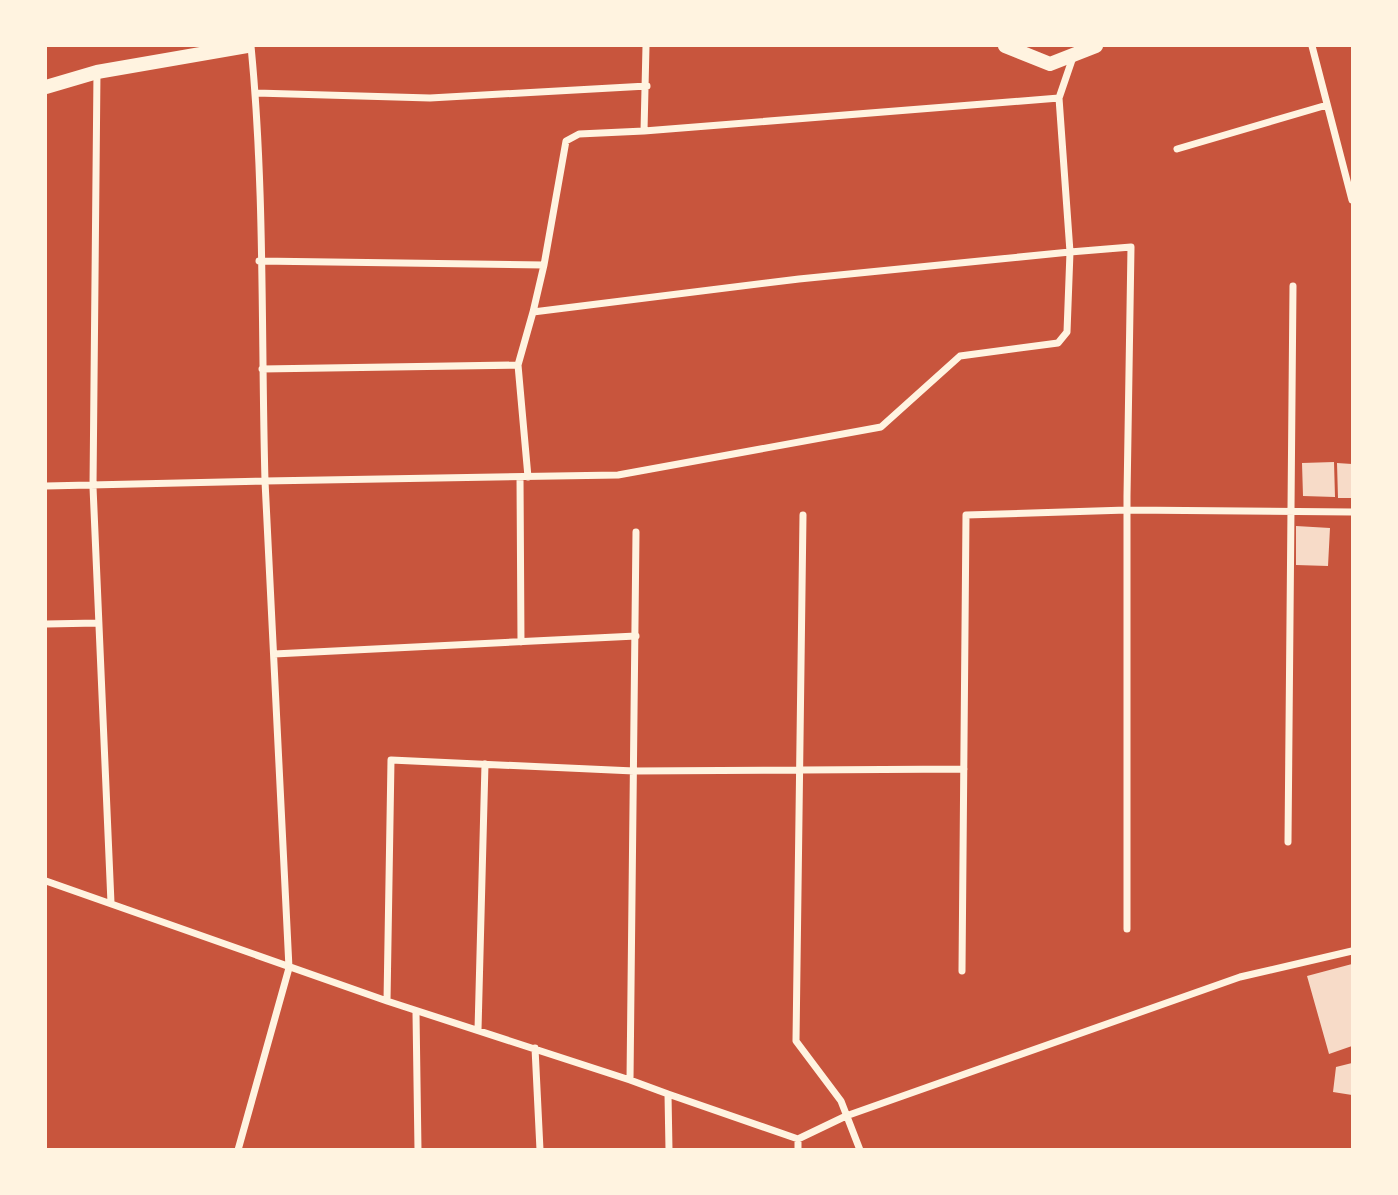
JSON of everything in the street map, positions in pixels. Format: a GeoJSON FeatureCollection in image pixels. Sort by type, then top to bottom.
{"type":"FeatureCollection","features":[{"type":"Feature","properties":{"kind":"main road"},"geometry":{"type":"LineString","coordinates":[[46,87],[97,72],[249,46]]}},
{"type":"Feature","properties":{"kind":"main road"},"geometry":{"type":"LineString","coordinates":[[1012,47],[1050,64],[1096,46]]}},
{"type":"Feature","properties":{"kind":"street"},"geometry":{"type":"LineString","coordinates":[[238,1150],[289,968],[265,481],[256,93],[249,46]]}},
{"type":"Feature","properties":{"kind":"street"},"geometry":{"type":"LineString","coordinates":[[644,131],[646,46]]}},
{"type":"Feature","properties":{"kind":"street"},"geometry":{"type":"LineString","coordinates":[[1311,46],[1353,200]]}},
{"type":"Feature","properties":{"kind":"street"},"geometry":{"type":"LineString","coordinates":[[46,486],[618,475],[881,427],[960,356],[1058,344],[1063,340],[1067,332],[1070,252],[1059,98],[1073,55]]}},
{"type":"Feature","properties":{"kind":"street"},"geometry":{"type":"LineString","coordinates":[[97,72],[93,487],[111,903]]}},
{"type":"Feature","properties":{"kind":"street"},"geometry":{"type":"LineString","coordinates":[[256,93],[430,98],[647,86]]}},
{"type":"Feature","properties":{"kind":"street"},"geometry":{"type":"LineString","coordinates":[[521,642],[524,477],[518,365],[544,265],[566,141],[579,134],[1059,98]]}},
{"type":"Feature","properties":{"kind":"street"},"geometry":{"type":"LineString","coordinates":[[1177,149],[1327,105]]}},
{"type":"Feature","properties":{"kind":"street"},"geometry":{"type":"LineString","coordinates":[[533,312],[799,279],[1131,247],[1127,510],[1127,929]]}},
{"type":"Feature","properties":{"kind":"street"},"geometry":{"type":"LineString","coordinates":[[260,261],[544,265]]}},
{"type":"Feature","properties":{"kind":"street"},"geometry":{"type":"LineString","coordinates":[[1288,842],[1293,286]]}},
{"type":"Feature","properties":{"kind":"street"},"geometry":{"type":"LineString","coordinates":[[262,369],[518,365]]}},
{"type":"Feature","properties":{"kind":"street"},"geometry":{"type":"LineString","coordinates":[[962,971],[966,515],[1127,510],[1353,512]]}},
{"type":"Feature","properties":{"kind":"street"},"geometry":{"type":"LineString","coordinates":[[803,515],[796,1041],[841,1101],[860,1150]]}},
{"type":"Feature","properties":{"kind":"street"},"geometry":{"type":"LineString","coordinates":[[629,1080],[636,532]]}},
{"type":"Feature","properties":{"kind":"street"},"geometry":{"type":"LineString","coordinates":[[46,624],[98,623]]}},
{"type":"Feature","properties":{"kind":"street"},"geometry":{"type":"LineString","coordinates":[[274,654],[636,636]]}},
{"type":"Feature","properties":{"kind":"street"},"geometry":{"type":"LineString","coordinates":[[387,1001],[391,760],[634,771],[964,769]]}},
{"type":"Feature","properties":{"kind":"street"},"geometry":{"type":"LineString","coordinates":[[478,1030],[485,764]]}},
{"type":"Feature","properties":{"kind":"street"},"geometry":{"type":"LineString","coordinates":[[46,881],[416,1013],[535,1048],[798,1139],[846,1116],[1240,977],[1353,951]]}},
{"type":"Feature","properties":{"kind":"street"},"geometry":{"type":"LineString","coordinates":[[416,1013],[418,1150]]}},
{"type":"Feature","properties":{"kind":"street"},"geometry":{"type":"LineString","coordinates":[[535,1048],[540,1150]]}},
{"type":"Feature","properties":{"kind":"street"},"geometry":{"type":"LineString","coordinates":[[668,1094],[669,1150]]}},
{"type":"Feature","properties":{"kind":"street"},"geometry":{"type":"LineString","coordinates":[[798,1139],[798,1150]]}},
{"type":"Feature","properties":{"kind":"building"},"geometry":{"type":"Polygon","coordinates":[[[1334,462],[1335,497],[1303,496],[1302,463],[1334,462]]]}},
{"type":"Feature","properties":{"kind":"building"},"geometry":{"type":"Polygon","coordinates":[[[1337,463],[1352,464],[1352,498],[1338,498],[1337,463]]]}},
{"type":"Feature","properties":{"kind":"building"},"geometry":{"type":"Polygon","coordinates":[[[1296,526],[1330,528],[1328,566],[1296,565],[1296,526]]]}},
{"type":"Feature","properties":{"kind":"building"},"geometry":{"type":"Polygon","coordinates":[[[1352,964],[1352,1046],[1329,1054],[1307,976],[1352,964]]]}},
{"type":"Feature","properties":{"kind":"building"},"geometry":{"type":"Polygon","coordinates":[[[1352,1063],[1352,1095],[1333,1092],[1336,1067],[1352,1063]]]}}]}
